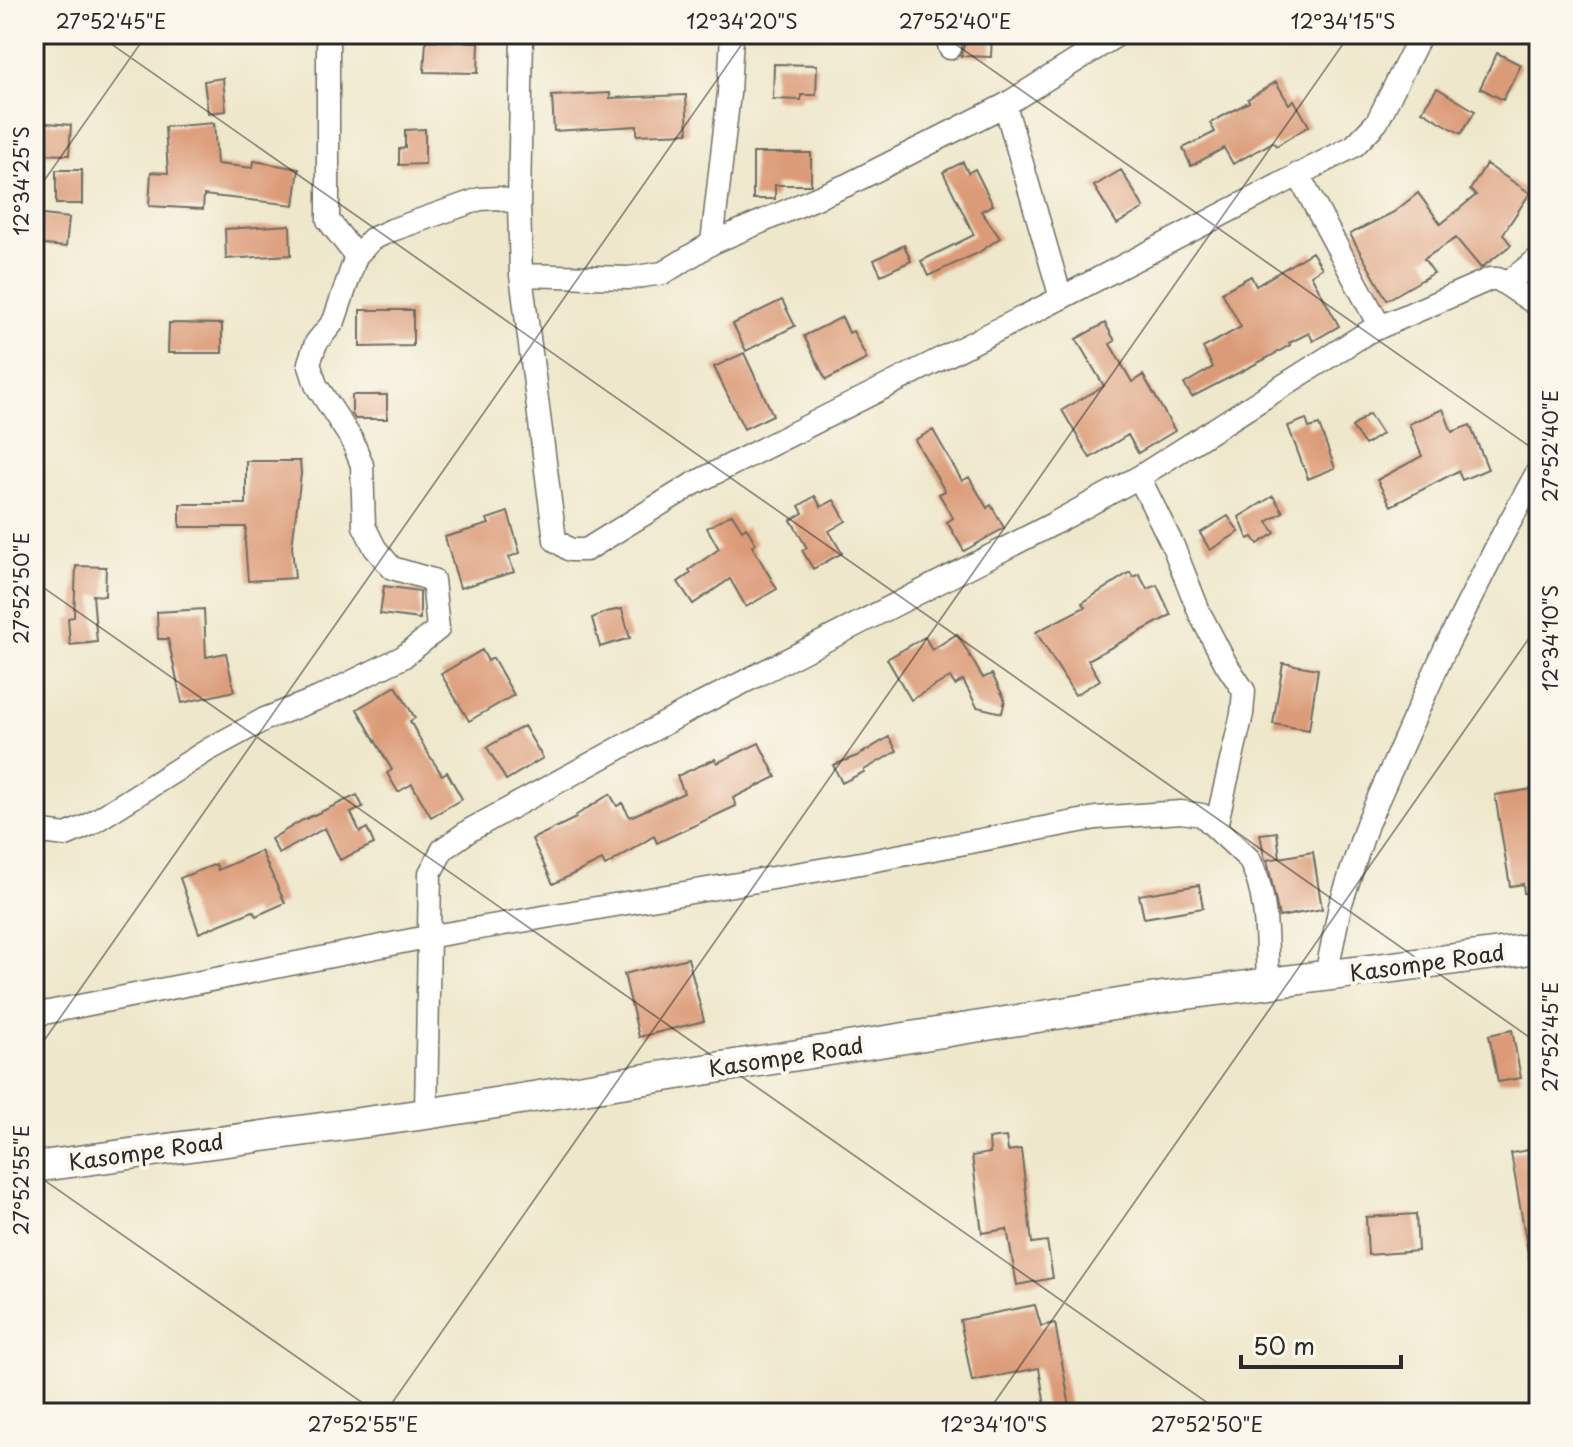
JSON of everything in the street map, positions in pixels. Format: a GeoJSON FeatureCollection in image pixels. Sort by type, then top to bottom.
{"type":"FeatureCollection","features":[{"type":"Feature","properties":{"kind":"street"},"geometry":{"type":"LineString","coordinates":[[328,34],[328,220],[356,256]]}},
{"type":"Feature","properties":{"kind":"street"},"geometry":{"type":"LineString","coordinates":[[522,34],[521,275],[555,540],[570,550],[586,550],[693,484],[1354,146],[1377,122],[1421,34]]}},
{"type":"Feature","properties":{"kind":"street"},"geometry":{"type":"LineString","coordinates":[[712,243],[729,93],[732,34]]}},
{"type":"Feature","properties":{"kind":"street"},"geometry":{"type":"LineString","coordinates":[[521,275],[629,278],[663,273],[712,243],[849,184],[1005,105],[1114,36]]}},
{"type":"Feature","properties":{"kind":"street"},"geometry":{"type":"LineString","coordinates":[[1005,105],[1061,298]]}},
{"type":"Feature","properties":{"kind":"street"},"geometry":{"type":"LineString","coordinates":[[1298,174],[1380,327]]}},
{"type":"Feature","properties":{"kind":"street"},"geometry":{"type":"LineString","coordinates":[[34,831],[66,835],[89,825],[208,750],[265,719],[319,698],[403,657],[438,629],[433,580],[392,568],[375,548],[364,526],[362,465],[352,440],[316,385],[309,363],[316,343],[334,321],[356,256],[372,239],[480,199],[499,198],[519,204]]}},
{"type":"Feature","properties":{"kind":"street"},"geometry":{"type":"LineString","coordinates":[[1506,284],[1539,258]]}},
{"type":"Feature","properties":{"kind":"street"},"geometry":{"type":"LineString","coordinates":[[426,1114],[430,873],[443,849],[470,830],[691,709],[1139,477],[1368,332],[1490,279],[1498,279],[1539,306]]}},
{"type":"Feature","properties":{"kind":"street"},"geometry":{"type":"LineString","coordinates":[[1326,976],[1340,906],[1367,824],[1445,649],[1539,469]]}},
{"type":"Feature","properties":{"kind":"street"},"geometry":{"type":"LineString","coordinates":[[1139,477],[1173,546],[1200,614],[1244,691],[1242,714],[1216,826]]}},
{"type":"Feature","properties":{"kind":"street"},"geometry":{"type":"LineString","coordinates":[[34,1015],[427,937],[855,864],[1096,818],[1181,812],[1202,815],[1253,865],[1263,901],[1268,983]]}},
{"type":"Feature","properties":{"kind":"street","name":"Kasompe Road"},"geometry":{"type":"LineString","coordinates":[[34,1167],[426,1114],[1147,999],[1539,948]]}},
{"type":"Feature","properties":{"kind":"building"},"geometry":{"type":"Polygon","coordinates":[[[961,34],[992,34],[991,57],[961,56],[964,45],[961,34]]]}},
{"type":"Feature","properties":{"kind":"building"},"geometry":{"type":"Polygon","coordinates":[[[426,40],[479,42],[478,73],[424,72],[426,40]]]}},
{"type":"Feature","properties":{"kind":"building"},"geometry":{"type":"Polygon","coordinates":[[[1497,53],[1521,65],[1503,100],[1480,88],[1497,53]]]}},
{"type":"Feature","properties":{"kind":"building"},"geometry":{"type":"Polygon","coordinates":[[[774,64],[817,65],[816,95],[801,95],[801,100],[773,99],[774,64]]]}},
{"type":"Feature","properties":{"kind":"building"},"geometry":{"type":"Polygon","coordinates":[[[223,78],[226,111],[208,113],[204,81],[223,78]]]}},
{"type":"Feature","properties":{"kind":"building"},"geometry":{"type":"Polygon","coordinates":[[[1276,82],[1289,104],[1294,100],[1309,126],[1276,146],[1273,142],[1233,164],[1224,148],[1191,166],[1183,148],[1215,132],[1210,123],[1249,102],[1248,99],[1276,82]]]}},
{"type":"Feature","properties":{"kind":"building"},"geometry":{"type":"Polygon","coordinates":[[[1437,88],[1475,111],[1461,134],[1422,111],[1437,88]]]}},
{"type":"Feature","properties":{"kind":"building"},"geometry":{"type":"Polygon","coordinates":[[[610,93],[610,98],[686,95],[688,133],[637,135],[637,126],[554,131],[552,96],[610,93]]]}},
{"type":"Feature","properties":{"kind":"building"},"geometry":{"type":"Polygon","coordinates":[[[34,122],[71,125],[69,155],[34,154],[34,122]]]}},
{"type":"Feature","properties":{"kind":"building"},"geometry":{"type":"Polygon","coordinates":[[[214,123],[217,164],[253,168],[254,161],[299,169],[294,205],[204,195],[203,209],[149,206],[151,172],[168,173],[165,127],[214,123]]]}},
{"type":"Feature","properties":{"kind":"building"},"geometry":{"type":"Polygon","coordinates":[[[425,129],[425,164],[399,165],[399,149],[405,148],[405,130],[425,129]]]}},
{"type":"Feature","properties":{"kind":"building"},"geometry":{"type":"Polygon","coordinates":[[[753,153],[811,153],[811,185],[775,185],[775,199],[753,199],[753,153]]]}},
{"type":"Feature","properties":{"kind":"building"},"geometry":{"type":"Polygon","coordinates":[[[963,162],[968,173],[975,169],[993,205],[981,211],[1000,238],[978,253],[928,276],[921,261],[974,235],[943,172],[963,162]]]}},
{"type":"Feature","properties":{"kind":"building"},"geometry":{"type":"Polygon","coordinates":[[[1486,164],[1530,193],[1503,234],[1511,245],[1481,268],[1456,238],[1424,259],[1434,273],[1387,300],[1350,234],[1394,212],[1418,193],[1441,224],[1476,195],[1470,190],[1486,164]]]}},
{"type":"Feature","properties":{"kind":"building"},"geometry":{"type":"Polygon","coordinates":[[[56,170],[82,170],[82,204],[56,204],[56,170]]]}},
{"type":"Feature","properties":{"kind":"building"},"geometry":{"type":"Polygon","coordinates":[[[1121,170],[1144,208],[1117,224],[1094,186],[1121,170]]]}},
{"type":"Feature","properties":{"kind":"building"},"geometry":{"type":"Polygon","coordinates":[[[34,214],[69,218],[66,247],[34,244],[34,214]]]}},
{"type":"Feature","properties":{"kind":"building"},"geometry":{"type":"Polygon","coordinates":[[[290,225],[291,255],[226,259],[225,229],[290,225]]]}},
{"type":"Feature","properties":{"kind":"building"},"geometry":{"type":"Polygon","coordinates":[[[904,245],[911,261],[881,275],[874,260],[904,245]]]}},
{"type":"Feature","properties":{"kind":"building"},"geometry":{"type":"Polygon","coordinates":[[[1312,252],[1322,268],[1311,275],[1339,326],[1313,341],[1309,333],[1192,397],[1184,384],[1213,367],[1203,348],[1241,327],[1222,292],[1251,276],[1256,286],[1312,252]]]}},
{"type":"Feature","properties":{"kind":"building"},"geometry":{"type":"Polygon","coordinates":[[[782,300],[795,326],[746,351],[733,324],[782,300]]]}},
{"type":"Feature","properties":{"kind":"building"},"geometry":{"type":"Polygon","coordinates":[[[360,310],[413,310],[413,346],[360,347],[360,310]]]}},
{"type":"Feature","properties":{"kind":"building"},"geometry":{"type":"Polygon","coordinates":[[[842,317],[867,359],[826,380],[804,336],[842,317]]]}},
{"type":"Feature","properties":{"kind":"building"},"geometry":{"type":"Polygon","coordinates":[[[169,323],[222,324],[222,353],[168,353],[169,323]]]}},
{"type":"Feature","properties":{"kind":"building"},"geometry":{"type":"Polygon","coordinates":[[[1105,323],[1115,341],[1110,344],[1132,382],[1143,375],[1175,431],[1138,453],[1128,435],[1090,458],[1062,410],[1104,386],[1076,339],[1105,323]]]}},
{"type":"Feature","properties":{"kind":"building"},"geometry":{"type":"Polygon","coordinates":[[[744,353],[773,415],[744,429],[714,367],[744,353]]]}},
{"type":"Feature","properties":{"kind":"building"},"geometry":{"type":"Polygon","coordinates":[[[352,395],[387,395],[387,419],[355,419],[352,395]]]}},
{"type":"Feature","properties":{"kind":"building"},"geometry":{"type":"Polygon","coordinates":[[[1443,409],[1452,432],[1470,425],[1488,469],[1462,480],[1458,471],[1391,506],[1377,480],[1422,456],[1409,424],[1443,409]]]}},
{"type":"Feature","properties":{"kind":"building"},"geometry":{"type":"Polygon","coordinates":[[[1369,414],[1382,434],[1365,445],[1352,427],[1369,414]]]}},
{"type":"Feature","properties":{"kind":"building"},"geometry":{"type":"Polygon","coordinates":[[[1306,419],[1309,428],[1319,425],[1335,468],[1308,479],[1288,426],[1306,419]]]}},
{"type":"Feature","properties":{"kind":"building"},"geometry":{"type":"Polygon","coordinates":[[[933,430],[962,481],[969,477],[987,508],[991,505],[1004,528],[964,551],[947,522],[953,518],[939,494],[945,491],[915,440],[933,430]]]}},
{"type":"Feature","properties":{"kind":"building"},"geometry":{"type":"Polygon","coordinates":[[[246,461],[300,461],[292,546],[295,578],[248,581],[246,527],[180,527],[180,504],[246,504],[246,461]]]}},
{"type":"Feature","properties":{"kind":"building"},"geometry":{"type":"Polygon","coordinates":[[[815,496],[821,507],[834,500],[846,521],[829,531],[842,553],[813,569],[802,550],[807,548],[791,520],[803,513],[799,506],[815,496]]]}},
{"type":"Feature","properties":{"kind":"building"},"geometry":{"type":"Polygon","coordinates":[[[1273,496],[1283,512],[1267,522],[1275,533],[1258,544],[1253,537],[1248,539],[1239,517],[1273,496]]]}},
{"type":"Feature","properties":{"kind":"building"},"geometry":{"type":"Polygon","coordinates":[[[508,512],[520,553],[509,557],[514,572],[460,588],[445,537],[489,524],[487,519],[508,512]]]}},
{"type":"Feature","properties":{"kind":"building"},"geometry":{"type":"Polygon","coordinates":[[[732,514],[742,530],[746,527],[756,544],[752,546],[777,589],[746,607],[730,579],[693,604],[678,582],[691,573],[689,570],[719,549],[707,528],[732,514]]]}},
{"type":"Feature","properties":{"kind":"building"},"geometry":{"type":"Polygon","coordinates":[[[1228,516],[1239,532],[1210,550],[1200,533],[1228,516]]]}},
{"type":"Feature","properties":{"kind":"building"},"geometry":{"type":"Polygon","coordinates":[[[76,566],[106,567],[105,596],[93,595],[97,642],[70,645],[68,618],[74,617],[76,566]]]}},
{"type":"Feature","properties":{"kind":"building"},"geometry":{"type":"Polygon","coordinates":[[[1130,572],[1133,577],[1139,574],[1147,589],[1157,585],[1171,615],[1088,660],[1100,680],[1075,695],[1036,632],[1085,607],[1082,603],[1130,572]]]}},
{"type":"Feature","properties":{"kind":"building"},"geometry":{"type":"Polygon","coordinates":[[[384,586],[420,591],[420,619],[380,614],[384,586]]]}},
{"type":"Feature","properties":{"kind":"building"},"geometry":{"type":"Polygon","coordinates":[[[204,609],[206,657],[226,653],[234,691],[182,703],[168,639],[158,639],[157,612],[204,609]]]}},
{"type":"Feature","properties":{"kind":"building"},"geometry":{"type":"Polygon","coordinates":[[[622,609],[630,638],[600,647],[592,618],[622,609]]]}},
{"type":"Feature","properties":{"kind":"building"},"geometry":{"type":"Polygon","coordinates":[[[957,634],[983,678],[992,674],[1005,700],[1002,713],[977,707],[963,680],[955,685],[950,677],[911,700],[887,659],[925,637],[932,650],[957,634]]]}},
{"type":"Feature","properties":{"kind":"building"},"geometry":{"type":"Polygon","coordinates":[[[482,650],[488,661],[493,658],[514,695],[469,721],[441,674],[482,650]]]}},
{"type":"Feature","properties":{"kind":"building"},"geometry":{"type":"Polygon","coordinates":[[[1283,663],[1318,669],[1309,730],[1273,724],[1283,663]]]}},
{"type":"Feature","properties":{"kind":"building"},"geometry":{"type":"Polygon","coordinates":[[[396,686],[415,718],[410,721],[426,750],[442,775],[447,772],[462,799],[431,817],[412,784],[398,792],[387,773],[392,770],[357,709],[396,686]]]}},
{"type":"Feature","properties":{"kind":"building"},"geometry":{"type":"Polygon","coordinates":[[[524,726],[543,758],[506,780],[487,747],[524,726]]]}},
{"type":"Feature","properties":{"kind":"building"},"geometry":{"type":"Polygon","coordinates":[[[889,737],[897,751],[842,783],[833,765],[857,756],[889,737]]]}},
{"type":"Feature","properties":{"kind":"building"},"geometry":{"type":"Polygon","coordinates":[[[759,743],[776,777],[733,798],[736,806],[657,843],[654,836],[605,866],[602,860],[553,884],[532,839],[576,818],[610,794],[617,806],[622,803],[630,817],[684,793],[677,776],[715,759],[717,763],[759,743]]]}},
{"type":"Feature","properties":{"kind":"building"},"geometry":{"type":"Polygon","coordinates":[[[1539,788],[1539,891],[1524,893],[1523,884],[1510,886],[1495,795],[1539,788]]]}},
{"type":"Feature","properties":{"kind":"building"},"geometry":{"type":"Polygon","coordinates":[[[357,795],[363,807],[351,813],[360,832],[367,828],[374,844],[340,860],[325,828],[279,854],[271,839],[357,795]]]}},
{"type":"Feature","properties":{"kind":"building"},"geometry":{"type":"Polygon","coordinates":[[[1277,832],[1280,858],[1265,860],[1260,834],[1277,832]]]}},
{"type":"Feature","properties":{"kind":"building"},"geometry":{"type":"Polygon","coordinates":[[[261,851],[285,903],[256,916],[253,911],[199,933],[180,878],[216,864],[218,870],[261,851]]]}},
{"type":"Feature","properties":{"kind":"building"},"geometry":{"type":"Polygon","coordinates":[[[1313,852],[1322,909],[1279,917],[1267,860],[1313,852]]]}},
{"type":"Feature","properties":{"kind":"building"},"geometry":{"type":"Polygon","coordinates":[[[1199,885],[1203,908],[1144,918],[1139,895],[1199,885]]]}},
{"type":"Feature","properties":{"kind":"building"},"geometry":{"type":"Polygon","coordinates":[[[688,958],[704,1021],[639,1037],[624,974],[688,958]]]}},
{"type":"Feature","properties":{"kind":"building"},"geometry":{"type":"Polygon","coordinates":[[[1512,1030],[1521,1078],[1498,1082],[1489,1035],[1512,1030]]]}},
{"type":"Feature","properties":{"kind":"building"},"geometry":{"type":"Polygon","coordinates":[[[1006,1137],[1008,1151],[1021,1149],[1032,1243],[1047,1241],[1053,1278],[1017,1285],[1007,1229],[982,1233],[972,1156],[990,1153],[989,1139],[1006,1137]]]}},
{"type":"Feature","properties":{"kind":"building"},"geometry":{"type":"Polygon","coordinates":[[[1535,1149],[1539,1174],[1539,1264],[1530,1264],[1511,1153],[1535,1149]]]}},
{"type":"Feature","properties":{"kind":"building"},"geometry":{"type":"Polygon","coordinates":[[[1416,1214],[1418,1251],[1368,1255],[1366,1217],[1416,1214]]]}},
{"type":"Feature","properties":{"kind":"building"},"geometry":{"type":"Polygon","coordinates":[[[1035,1305],[1041,1326],[1055,1323],[1071,1413],[1046,1413],[1039,1368],[972,1381],[960,1320],[1035,1305]]]}}]}
